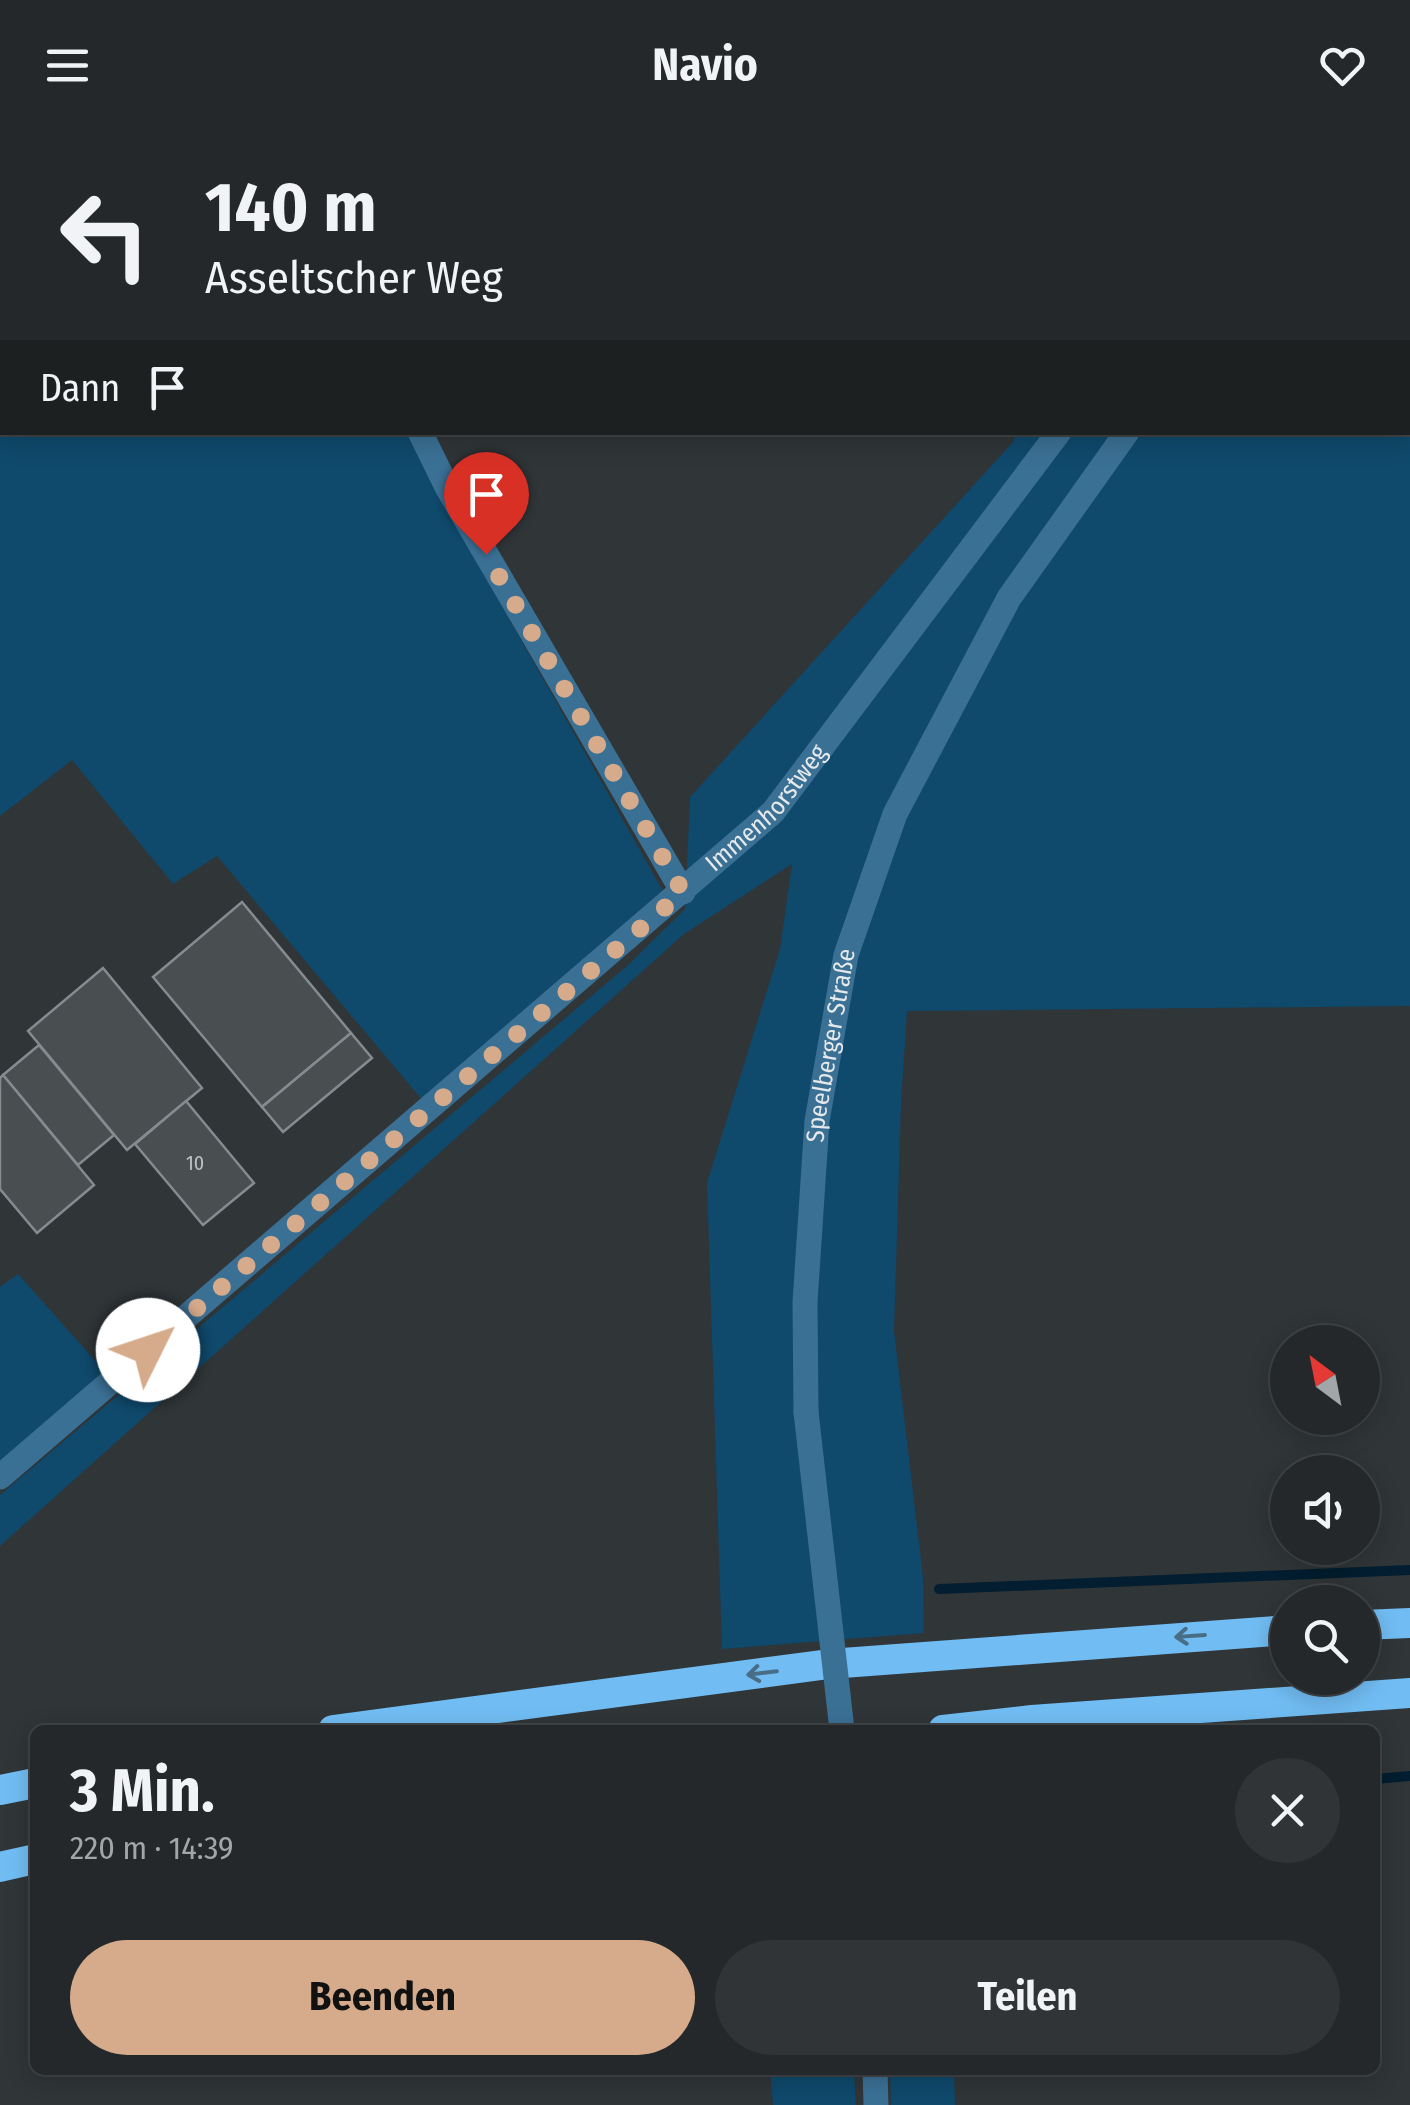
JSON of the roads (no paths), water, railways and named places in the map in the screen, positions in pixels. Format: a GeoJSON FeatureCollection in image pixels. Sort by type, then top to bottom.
{"type":"FeatureCollection","features":[{"type":"Feature","properties":{"kind":"highway"},"geometry":{"type":"LineString","coordinates":[[1380,1624],[1410,1622]]}},
{"type":"Feature","properties":{"kind":"highway"},"geometry":{"type":"LineString","coordinates":[[371,1725],[829,1664],[1270,1631]]}},
{"type":"Feature","properties":{"kind":"highway"},"geometry":{"type":"LineString","coordinates":[[988,1725],[1410,1693]]}},
{"type":"Feature","properties":{"kind":"highway"},"geometry":{"type":"LineString","coordinates":[[0,1790],[30,1785]]}},
{"type":"Feature","properties":{"kind":"highway"},"geometry":{"type":"LineString","coordinates":[[0,1867],[30,1860]]}},
{"type":"Feature","properties":{"kind":"street"},"geometry":{"type":"LineString","coordinates":[[421,435],[446,487],[683,892]]}},
{"type":"Feature","properties":{"kind":"street","name":"Immenhorstweg"},"geometry":{"type":"LineString","coordinates":[[0,1476],[773,812],[1056,435]]}},
{"type":"Feature","properties":{"kind":"street","name":"Speelberger Straße"},"geometry":{"type":"LineString","coordinates":[[841,1725],[806,1412],[805,1302],[817,1121],[846,955],[895,814],[1010,598],[1125,435]]}},
{"type":"Feature","properties":{"kind":"street"},"geometry":{"type":"LineString","coordinates":[[875,2075],[876,2105]]}},
{"type":"Feature","properties":{"kind":"waterway"},"geometry":{"type":"LineString","coordinates":[[939,1589],[1410,1570]]}},
{"type":"Feature","properties":{"kind":"waterway"},"geometry":{"type":"LineString","coordinates":[[1380,1779],[1410,1776]]}}]}
